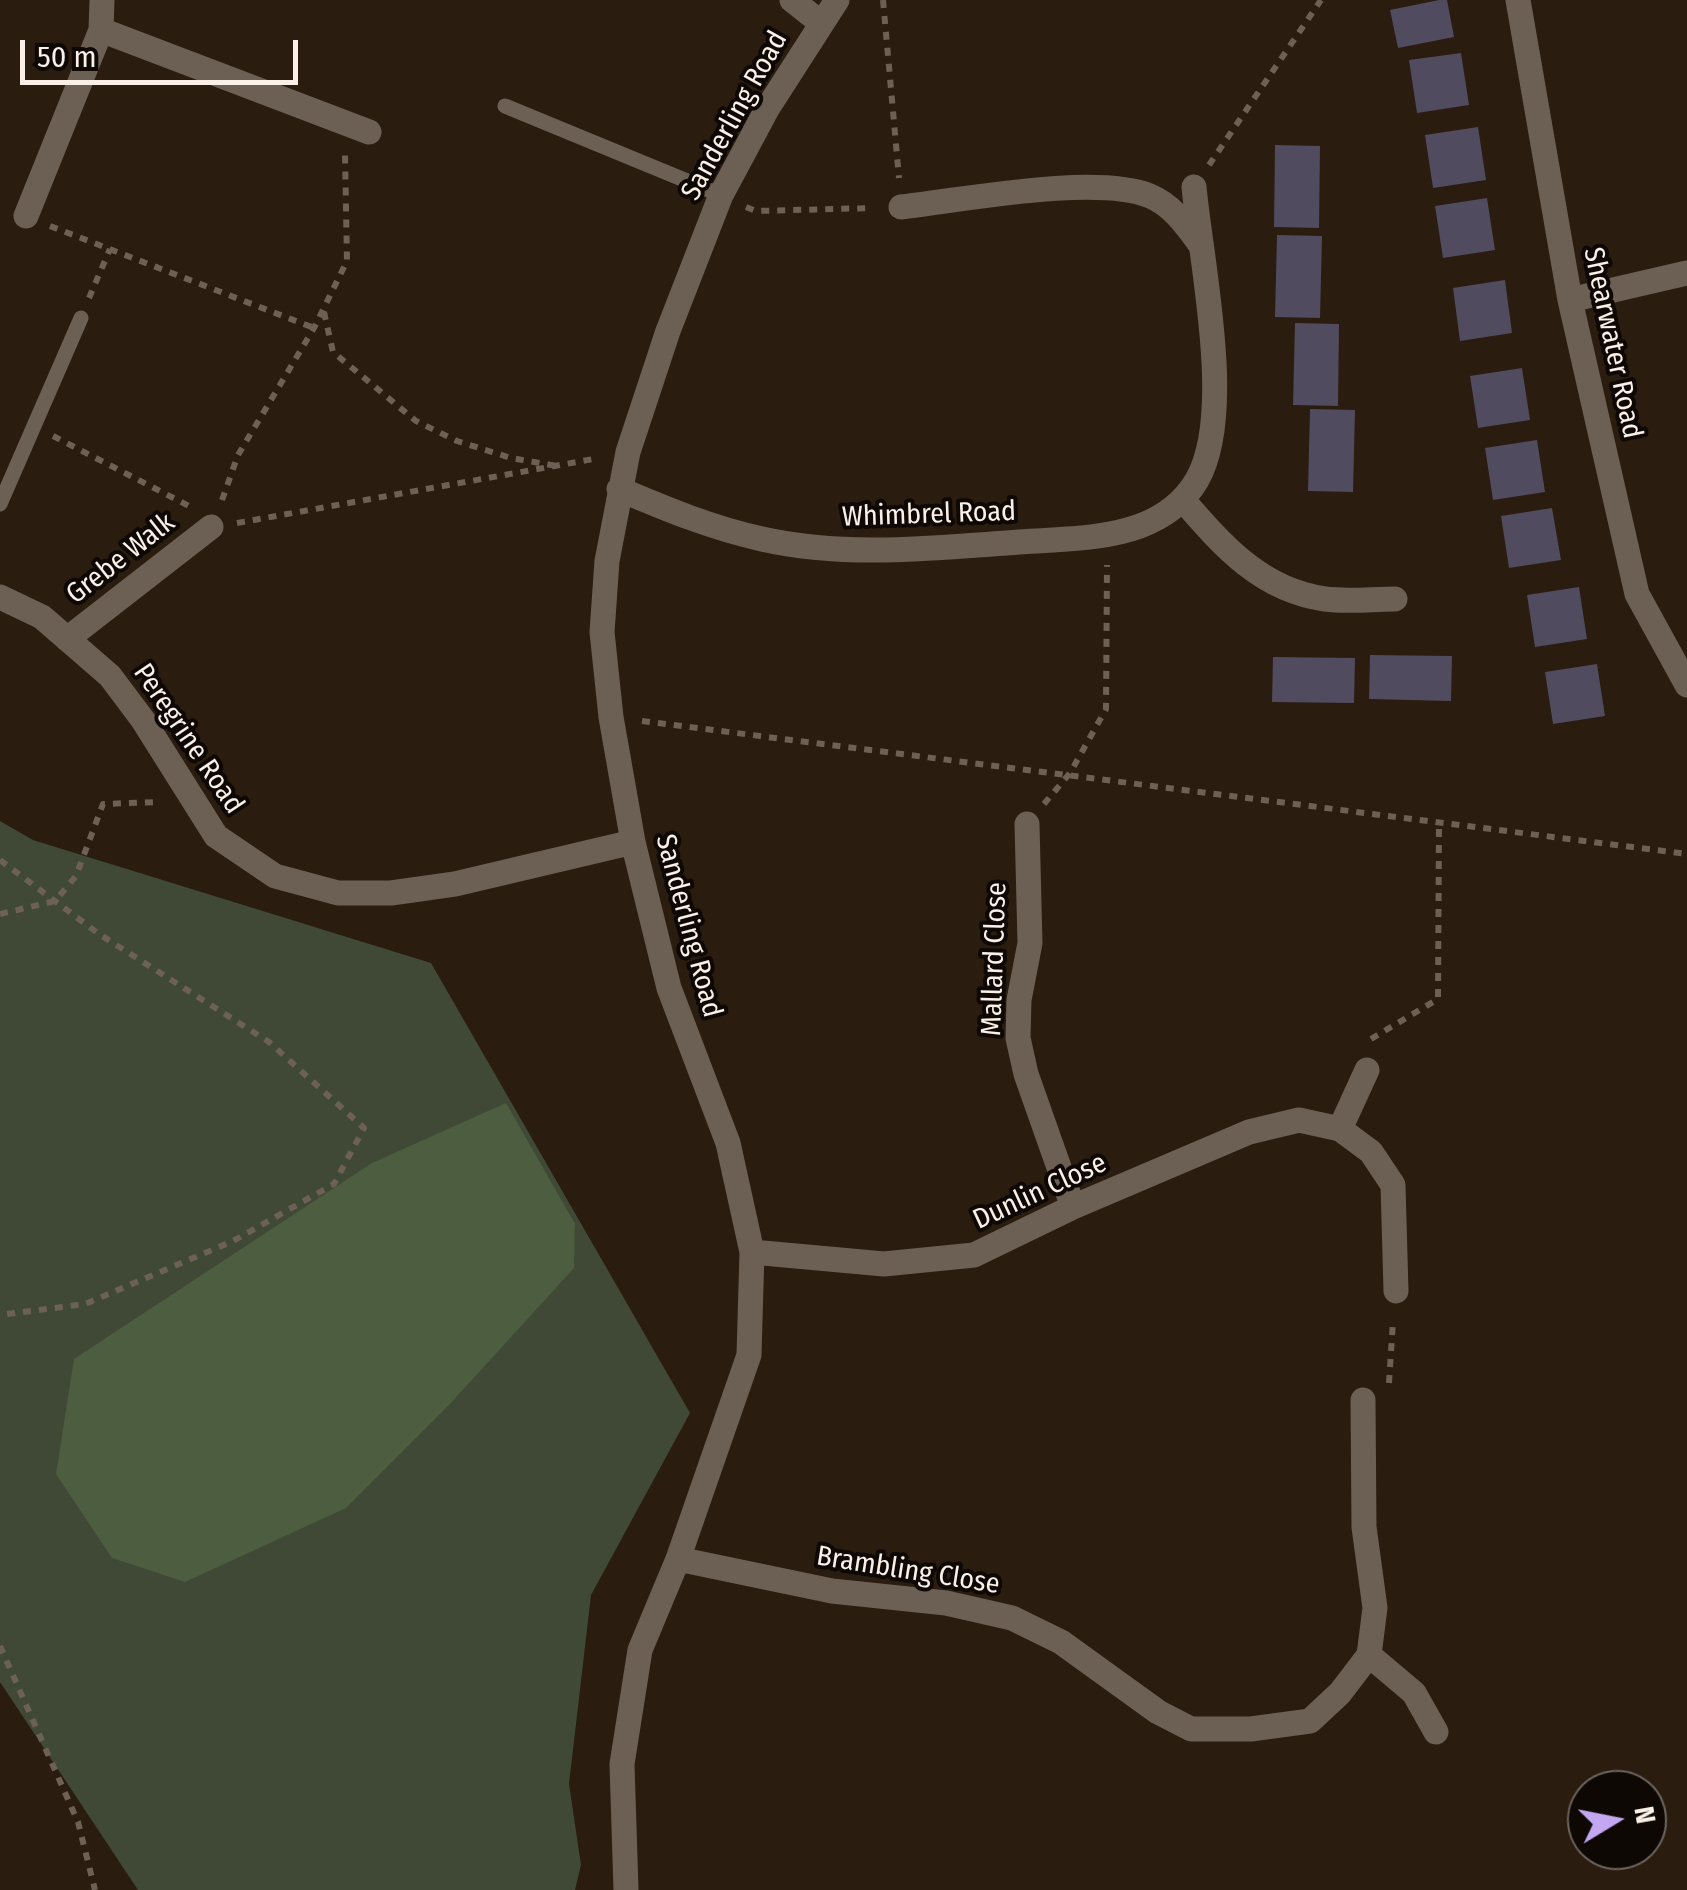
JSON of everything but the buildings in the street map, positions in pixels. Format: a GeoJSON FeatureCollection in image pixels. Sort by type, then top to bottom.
{"type":"FeatureCollection","features":[{"type":"Feature","properties":{"kind":"street"},"geometry":{"type":"LineString","coordinates":[[26,216],[101,30],[102,0]]}},
{"type":"Feature","properties":{"kind":"street"},"geometry":{"type":"LineString","coordinates":[[792,0],[820,23]]}},
{"type":"Feature","properties":{"kind":"street","name":"Sanderling Road"},"geometry":{"type":"LineString","coordinates":[[626,1890],[622,1764],[640,1650],[678,1559],[749,1355],[752,1252],[728,1143],[669,988],[632,842],[611,717],[602,632],[608,561],[628,452],[668,331],[722,195],[767,110],[837,0]]}},
{"type":"Feature","properties":{"kind":"street","name":"Shearwater Road"},"geometry":{"type":"LineString","coordinates":[[1518,0],[1570,300],[1636,594],[1687,685]]}},
{"type":"Feature","properties":{"kind":"street"},"geometry":{"type":"LineString","coordinates":[[101,30],[357,127]]}},
{"type":"Feature","properties":{"kind":"street"},"geometry":{"type":"LineString","coordinates":[[901,207],[1077,187],[1122,188],[1152,197],[1180,217],[1200,244]]}},
{"type":"Feature","properties":{"kind":"street","name":"Whimbrel Road"},"geometry":{"type":"LineString","coordinates":[[619,490],[688,518],[744,534],[828,548],[899,550],[1107,534],[1138,527],[1182,500],[1198,477],[1210,446],[1214,402],[1211,335],[1194,187]]}},
{"type":"Feature","properties":{"kind":"street"},"geometry":{"type":"LineString","coordinates":[[1570,300],[1687,273]]}},
{"type":"Feature","properties":{"kind":"street"},"geometry":{"type":"LineString","coordinates":[[1182,500],[1240,562],[1260,576],[1299,594],[1330,600],[1359,590],[1395,600]]}},
{"type":"Feature","properties":{"kind":"street","name":"Grebe Walk"},"geometry":{"type":"LineString","coordinates":[[67,638],[211,528]]}},
{"type":"Feature","properties":{"kind":"street","name":"Peregrine Road"},"geometry":{"type":"LineString","coordinates":[[0,597],[42,618],[110,676],[143,720],[216,836],[275,876],[338,893],[391,893],[454,884],[632,842]]}},
{"type":"Feature","properties":{"kind":"street","name":"Mallard Close"},"geometry":{"type":"LineString","coordinates":[[1027,824],[1030,943],[1019,1000],[1018,1038],[1026,1074],[1073,1207]]}},
{"type":"Feature","properties":{"kind":"street"},"geometry":{"type":"LineString","coordinates":[[1367,1070],[1340,1129],[1371,1152],[1392,1185],[1396,1292]]}},
{"type":"Feature","properties":{"kind":"street","name":"Dunlin Close"},"geometry":{"type":"LineString","coordinates":[[752,1252],[884,1264],[974,1254],[1249,1132],[1300,1120],[1340,1129]]}},
{"type":"Feature","properties":{"kind":"street","name":"Brambling Close"},"geometry":{"type":"LineString","coordinates":[[678,1559],[832,1591],[946,1602],[1012,1618],[1061,1642],[1158,1712],[1191,1729],[1251,1729],[1310,1721],[1340,1693],[1368,1655],[1375,1608],[1364,1527],[1362,1400]]}},
{"type":"Feature","properties":{"kind":"street"},"geometry":{"type":"LineString","coordinates":[[1368,1655],[1414,1693],[1436,1732]]}},
{"type":"Feature","properties":{"kind":"lane"},"geometry":{"type":"LineString","coordinates":[[505,106],[722,195]]}},
{"type":"Feature","properties":{"kind":"lane"},"geometry":{"type":"LineString","coordinates":[[0,504],[80,318]]}},
{"type":"Feature","properties":{"kind":"path"},"geometry":{"type":"LineString","coordinates":[[722,195],[756,211],[901,207],[883,0]]}},
{"type":"Feature","properties":{"kind":"path"},"geometry":{"type":"LineString","coordinates":[[1194,187],[1321,0]]}},
{"type":"Feature","properties":{"kind":"path"},"geometry":{"type":"LineString","coordinates":[[211,528],[238,456],[314,328],[347,261],[357,127]]}},
{"type":"Feature","properties":{"kind":"path"},"geometry":{"type":"LineString","coordinates":[[26,216],[314,328]]}},
{"type":"Feature","properties":{"kind":"path"},"geometry":{"type":"LineString","coordinates":[[80,318],[110,249]]}},
{"type":"Feature","properties":{"kind":"path"},"geometry":{"type":"LineString","coordinates":[[323,311],[333,352],[416,421],[457,441],[512,458],[562,467]]}},
{"type":"Feature","properties":{"kind":"path"},"geometry":{"type":"LineString","coordinates":[[34,426],[185,502],[211,528]]}},
{"type":"Feature","properties":{"kind":"path"},"geometry":{"type":"LineString","coordinates":[[211,528],[628,452]]}},
{"type":"Feature","properties":{"kind":"path"},"geometry":{"type":"LineString","coordinates":[[1027,824],[1070,773],[1106,709],[1107,534]]}},
{"type":"Feature","properties":{"kind":"path"},"geometry":{"type":"LineString","coordinates":[[611,717],[1687,854]]}},
{"type":"Feature","properties":{"kind":"path"},"geometry":{"type":"LineString","coordinates":[[0,914],[55,901],[76,876],[103,804],[193,800]]}},
{"type":"Feature","properties":{"kind":"path"},"geometry":{"type":"LineString","coordinates":[[1367,1070],[1371,1040],[1438,1000],[1439,822]]}},
{"type":"Feature","properties":{"kind":"path"},"geometry":{"type":"LineString","coordinates":[[0,860],[99,934],[269,1042],[364,1128],[334,1184],[233,1241],[85,1304],[0,1314]]}},
{"type":"Feature","properties":{"kind":"path"},"geometry":{"type":"LineString","coordinates":[[1362,1400],[1389,1383],[1396,1292]]}},
{"type":"Feature","properties":{"kind":"path"},"geometry":{"type":"LineString","coordinates":[[0,1646],[78,1822],[95,1890]]}},
{"type":"Feature","properties":{"kind":"green space"},"geometry":{"type":"Polygon","coordinates":[[[0,821],[33,840],[431,963],[690,1413],[591,1595],[569,1784],[581,1865],[575,1890],[138,1890],[0,1682],[0,821]],[[575,1224],[453,1401],[573,1268],[575,1224]]]}},
{"type":"Feature","properties":{"kind":"green space"},"geometry":{"type":"Polygon","coordinates":[[[506,1103],[575,1224],[574,1268],[453,1401],[346,1508],[185,1582],[112,1558],[56,1474],[74,1359],[372,1163],[506,1103]]]}}]}
